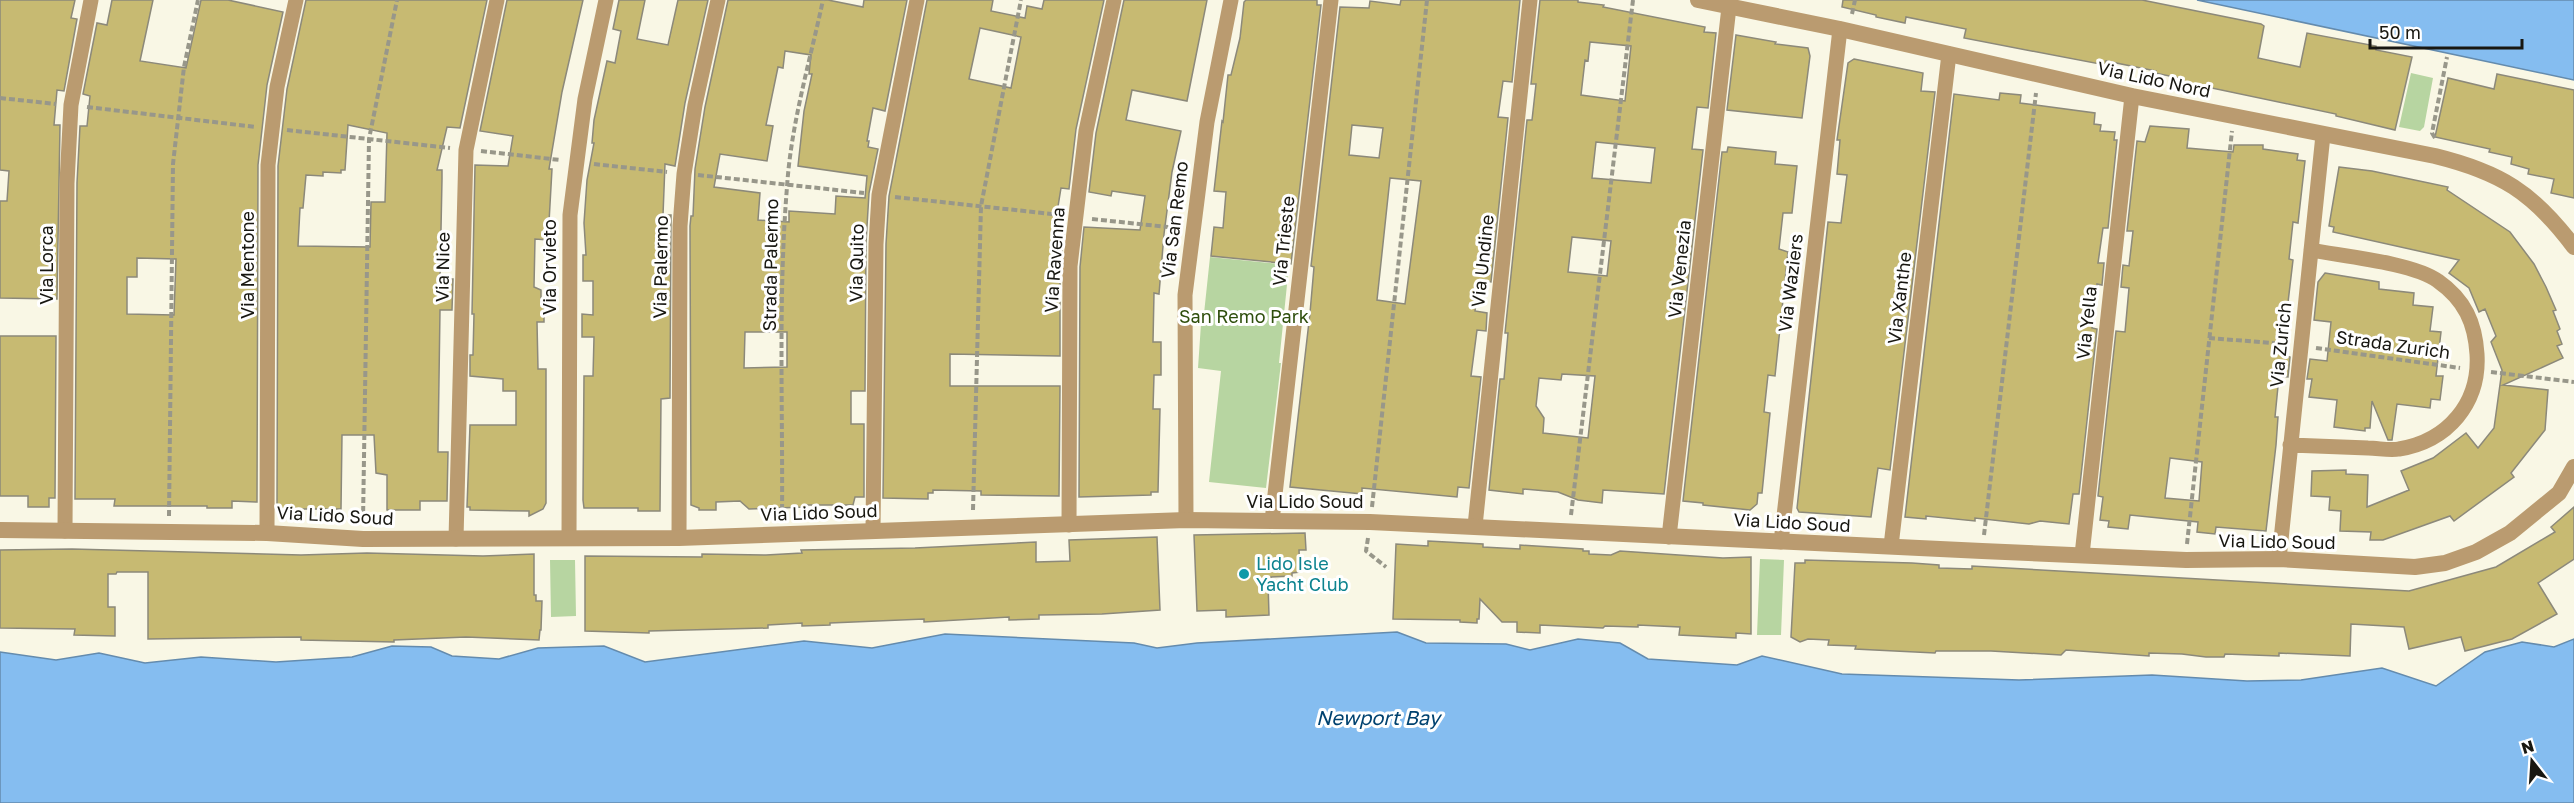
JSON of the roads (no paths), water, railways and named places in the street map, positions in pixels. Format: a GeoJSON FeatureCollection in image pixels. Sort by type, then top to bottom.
{"type":"FeatureCollection","features":[{"type":"Feature","properties":{"kind":"street","name":"Via Lorca"},"geometry":{"type":"LineString","coordinates":[[65,531],[67,183],[71,105],[91,0]]}},
{"type":"Feature","properties":{"kind":"street","name":"Via Mentone"},"geometry":{"type":"LineString","coordinates":[[267,533],[268,165],[277,87],[296,0]]}},
{"type":"Feature","properties":{"kind":"street","name":"Via Nice"},"geometry":{"type":"LineString","coordinates":[[456,539],[466,150],[497,0]]}},
{"type":"Feature","properties":{"kind":"street","name":"Via Orvieto"},"geometry":{"type":"LineString","coordinates":[[569,538],[570,215],[585,99],[606,0]]}},
{"type":"Feature","properties":{"kind":"street","name":"Via Palermo"},"geometry":{"type":"LineString","coordinates":[[679,538],[680,226],[684,174],[693,117],[718,0]]}},
{"type":"Feature","properties":{"kind":"street","name":"Via Quito"},"geometry":{"type":"LineString","coordinates":[[873,530],[876,244],[879,195],[917,0]]}},
{"type":"Feature","properties":{"kind":"street","name":"Via Ravenna"},"geometry":{"type":"LineString","coordinates":[[1069,525],[1071,266],[1086,131],[1114,0]]}},
{"type":"Feature","properties":{"kind":"street","name":"Via San Remo"},"geometry":{"type":"LineString","coordinates":[[1186,520],[1185,295],[1207,122],[1231,0]]}},
{"type":"Feature","properties":{"kind":"street","name":"Via Trieste"},"geometry":{"type":"LineString","coordinates":[[1272,521],[1331,0]]}},
{"type":"Feature","properties":{"kind":"street","name":"Via Undine"},"geometry":{"type":"LineString","coordinates":[[1475,526],[1530,0]]}},
{"type":"Feature","properties":{"kind":"street","name":"Via Lido Nord"},"geometry":{"type":"LineString","coordinates":[[1698,0],[1840,29],[2132,96],[2435,156],[2472,166],[2504,179],[2528,197],[2553,221],[2574,247]]}},
{"type":"Feature","properties":{"kind":"street","name":"Via Venezia"},"geometry":{"type":"LineString","coordinates":[[1669,537],[1729,7]]}},
{"type":"Feature","properties":{"kind":"street","name":"Via Waziers"},"geometry":{"type":"LineString","coordinates":[[1781,542],[1840,29]]}},
{"type":"Feature","properties":{"kind":"street","name":"Via Xanthe"},"geometry":{"type":"LineString","coordinates":[[1891,546],[1949,54]]}},
{"type":"Feature","properties":{"kind":"street","name":"Via Yella"},"geometry":{"type":"LineString","coordinates":[[2082,555],[2132,96]]}},
{"type":"Feature","properties":{"kind":"street","name":"Via Zurich"},"geometry":{"type":"LineString","coordinates":[[2279,559],[2323,135]]}},
{"type":"Feature","properties":{"kind":"street"},"geometry":{"type":"LineString","coordinates":[[2290,445],[2399,449],[2431,439],[2457,419],[2462,412],[2472,397],[2478,370],[2475,330],[2460,301],[2437,279],[2411,269],[2311,250]]}},
{"type":"Feature","properties":{"kind":"street","name":"Via Lido Soud"},"geometry":{"type":"LineString","coordinates":[[0,530],[267,533],[363,539],[679,538],[1186,520],[1370,522],[2186,560],[2279,559],[2415,567],[2445,563],[2476,552],[2535,515],[2559,493],[2574,467]]}},
{"type":"Feature","properties":{"kind":"water"},"geometry":{"type":"Polygon","coordinates":[[[2197,0],[2574,0],[2574,80],[2197,0]]]}},
{"type":"Feature","properties":{"kind":"water","name":"Newport Bay"},"geometry":{"type":"Polygon","coordinates":[[[1397,632],[1426,643],[1506,644],[1530,650],[1578,639],[1620,643],[1648,659],[1737,665],[1762,656],[1842,674],[2019,680],[2152,675],[2247,681],[2301,680],[2382,668],[2436,686],[2485,652],[2522,642],[2554,647],[2574,639],[2574,803],[0,803],[0,652],[56,660],[99,653],[145,663],[201,657],[276,662],[352,657],[392,646],[431,647],[452,656],[499,659],[538,648],[604,646],[645,662],[804,641],[872,648],[945,634],[1134,643],[1157,648],[1197,643],[1397,632]]]}},
{"type":"Feature","properties":{"kind":"place","name":"Lido Isle Yacht Club"},"geometry":{"type":"Point","coordinates":[1244,574]}},
{"type":"Feature","properties":{"kind":"park label","name":"San Remo Park"},"geometry":{"type":"Point","coordinates":[1244,317]}}]}
